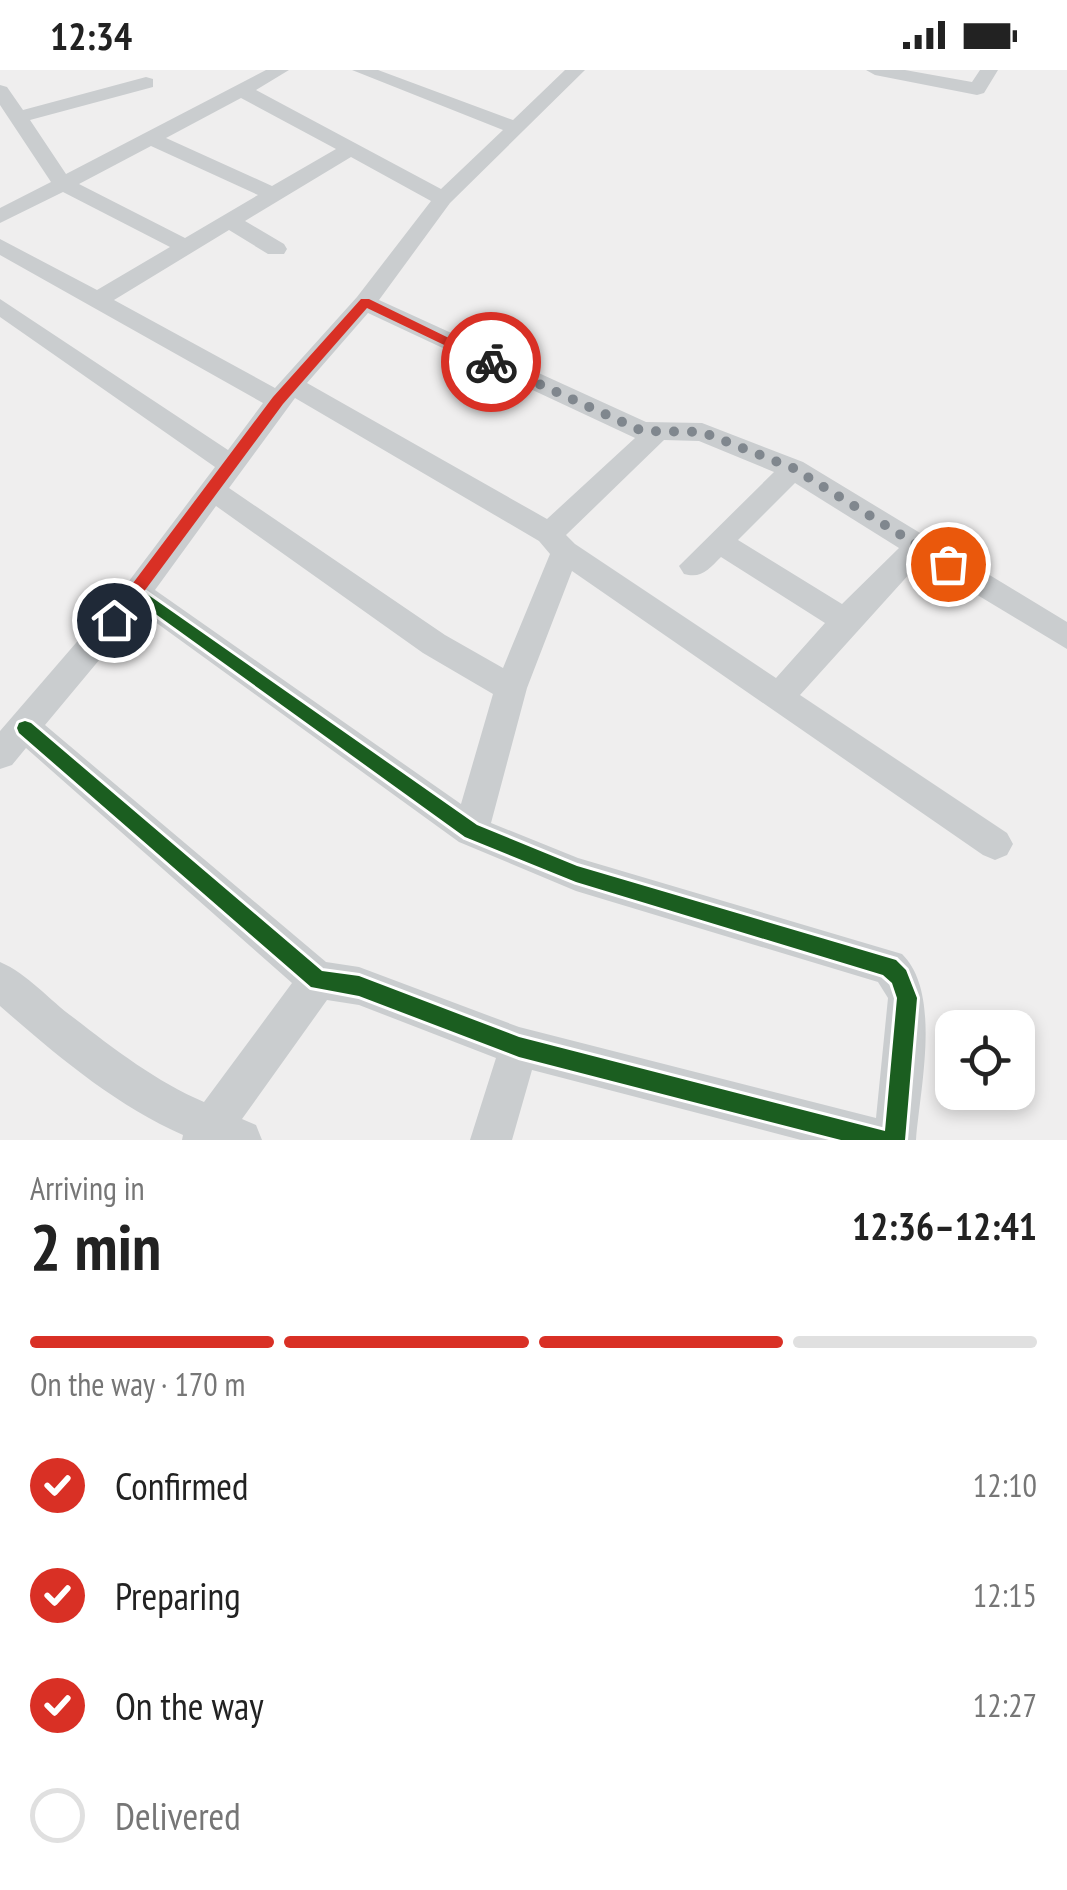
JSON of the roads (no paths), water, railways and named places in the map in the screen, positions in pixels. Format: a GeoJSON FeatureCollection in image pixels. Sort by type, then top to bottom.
{"type":"FeatureCollection","features":[{"type":"Feature","properties":{"kind":"street"},"geometry":{"type":"LineString","coordinates":[[20,117],[155,97],[240,90],[280,70]]}},
{"type":"Feature","properties":{"kind":"street"},"geometry":{"type":"LineString","coordinates":[[361,70],[517,128]]}},
{"type":"Feature","properties":{"kind":"street"},"geometry":{"type":"LineString","coordinates":[[0,755],[137,593],[284,393],[365,302],[443,200],[576,70]]}},
{"type":"Feature","properties":{"kind":"street"},"geometry":{"type":"LineString","coordinates":[[875,70],[978,89],[989,70]]}},
{"type":"Feature","properties":{"kind":"street"},"geometry":{"type":"LineString","coordinates":[[240,90],[443,200]]}},
{"type":"Feature","properties":{"kind":"street"},"geometry":{"type":"LineString","coordinates":[[0,91],[62,183],[186,247]]}},
{"type":"Feature","properties":{"kind":"street"},"geometry":{"type":"LineString","coordinates":[[148,137],[155,97]]}},
{"type":"Feature","properties":{"kind":"street"},"geometry":{"type":"LineString","coordinates":[[0,217],[148,137]]}},
{"type":"Feature","properties":{"kind":"street"},"geometry":{"type":"LineString","coordinates":[[148,137],[272,194]]}},
{"type":"Feature","properties":{"kind":"street"},"geometry":{"type":"LineString","coordinates":[[97,300],[350,149]]}},
{"type":"Feature","properties":{"kind":"street"},"geometry":{"type":"LineString","coordinates":[[229,222],[276,250]]}},
{"type":"Feature","properties":{"kind":"street"},"geometry":{"type":"LineString","coordinates":[[0,246],[97,300],[284,393],[557,543],[995,844]]}},
{"type":"Feature","properties":{"kind":"street"},"geometry":{"type":"LineString","coordinates":[[365,302],[619,422],[657,432],[702,432],[793,468],[1067,638]]}},
{"type":"Feature","properties":{"kind":"street"},"geometry":{"type":"LineString","coordinates":[[0,306],[231,465]]}},
{"type":"Feature","properties":{"kind":"street"},"geometry":{"type":"LineString","coordinates":[[471,831],[510,688],[557,543],[657,432]]}},
{"type":"Feature","properties":{"kind":"street"},"geometry":{"type":"LineString","coordinates":[[694,566],[793,468]]}},
{"type":"Feature","properties":{"kind":"street"},"geometry":{"type":"LineString","coordinates":[[212,488],[434,644],[510,688]]}},
{"type":"Feature","properties":{"kind":"street"},"geometry":{"type":"LineString","coordinates":[[720,542],[845,621]]}},
{"type":"Feature","properties":{"kind":"street"},"geometry":{"type":"LineString","coordinates":[[779,697],[918,546]]}},
{"type":"Feature","properties":{"kind":"street"},"geometry":{"type":"LineString","coordinates":[[137,593],[471,831],[576,874],[889,968],[899,976],[907,998],[895,1140]]}},
{"type":"Feature","properties":{"kind":"street"},"geometry":{"type":"LineString","coordinates":[[26,728],[318,980],[358,986],[519,1047],[881,1140]]}},
{"type":"Feature","properties":{"kind":"street"},"geometry":{"type":"LineString","coordinates":[[0,981],[58,1031],[158,1102],[218,1135],[318,980]]}},
{"type":"Feature","properties":{"kind":"street"},"geometry":{"type":"LineString","coordinates":[[491,1140],[519,1047]]}}]}
